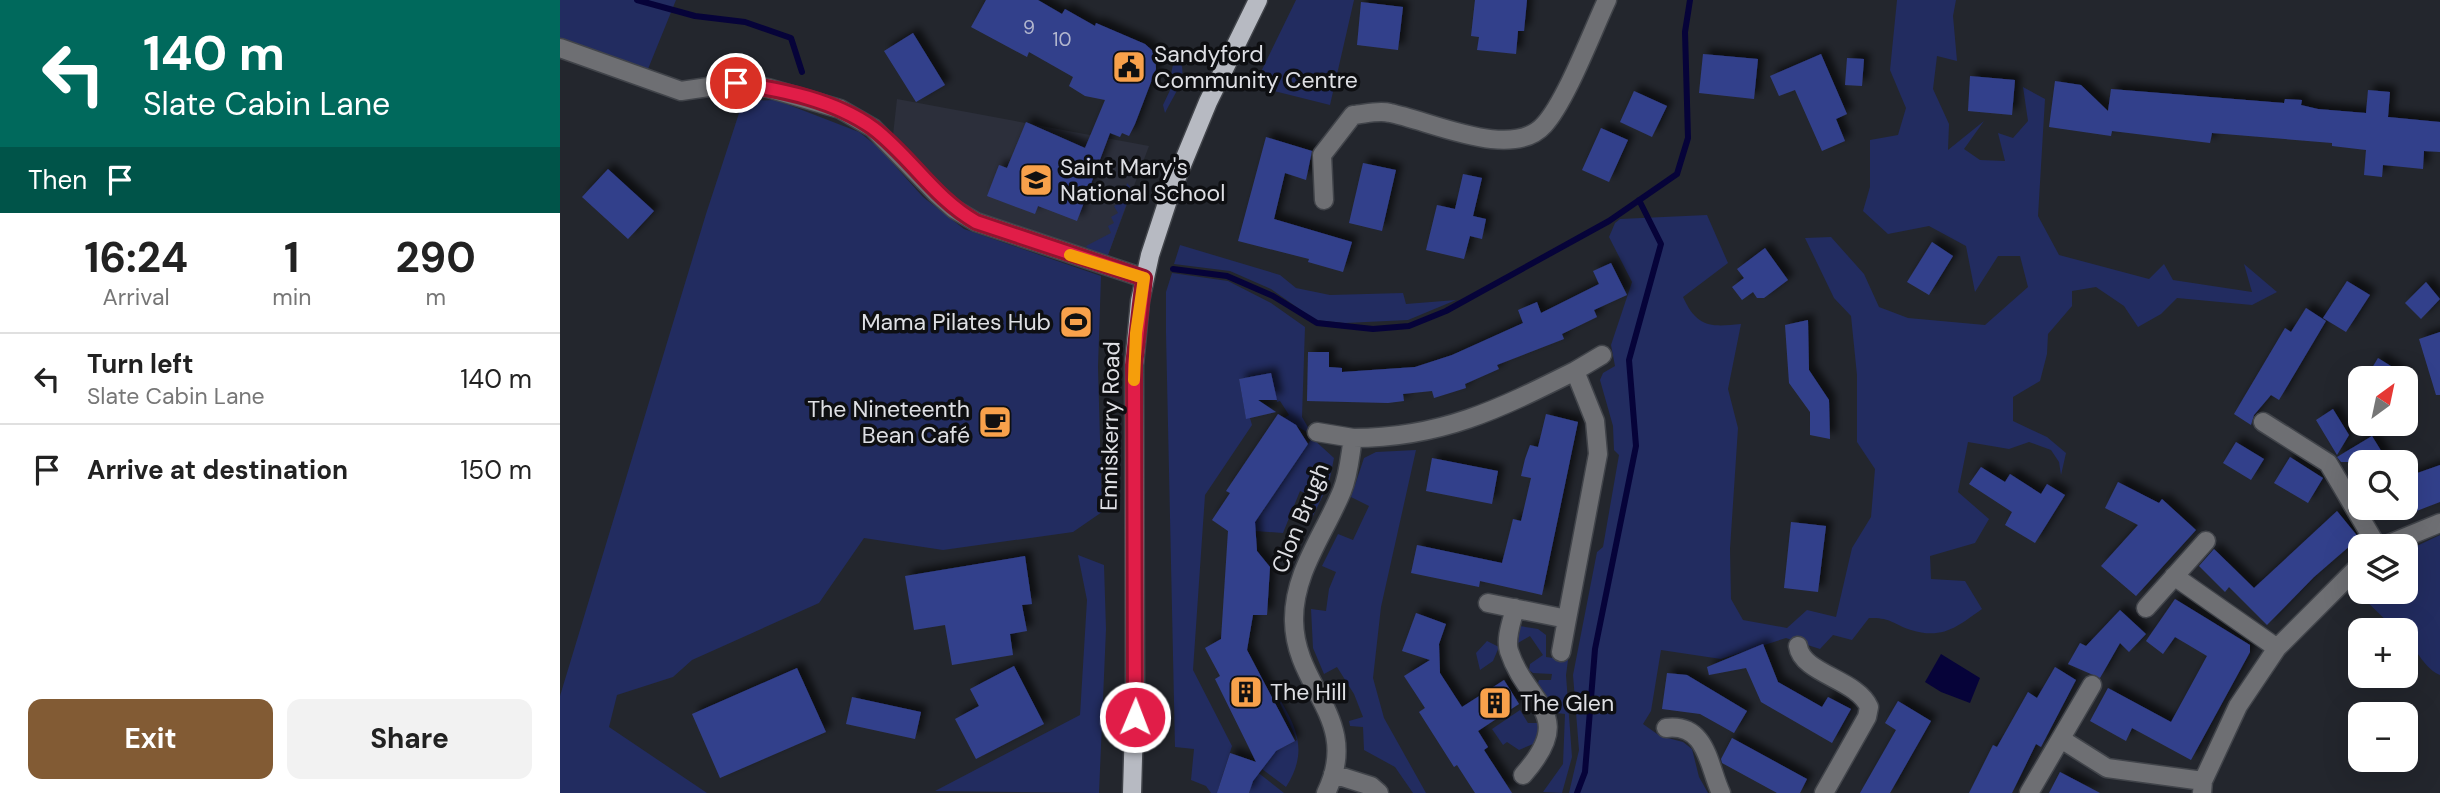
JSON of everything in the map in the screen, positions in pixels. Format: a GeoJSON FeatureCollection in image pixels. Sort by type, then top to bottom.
{"type":"FeatureCollection","features":[{"type":"Feature","properties":{"kind":"main road","name":"Enniskerry Road"},"geometry":{"type":"LineString","coordinates":[[1132,793],[1136,689],[1134,365],[1144,278],[1170,194],[1208,102],[1258,0]]}},
{"type":"Feature","properties":{"kind":"street"},"geometry":{"type":"LineString","coordinates":[[1324,200],[1322,155],[1353,115],[1388,112],[1499,140],[1531,137],[1546,124],[1556,106],[1607,0]]}},
{"type":"Feature","properties":{"kind":"street"},"geometry":{"type":"LineString","coordinates":[[560,48],[681,91],[736,83],[768,88],[828,104],[873,128],[937,194],[954,209],[976,222],[1144,278]]}},
{"type":"Feature","properties":{"kind":"street","name":"Clon Brugh"},"geometry":{"type":"LineString","coordinates":[[1317,432],[1353,438],[1384,438],[1447,428],[1575,371],[1602,355]]}},
{"type":"Feature","properties":{"kind":"street"},"geometry":{"type":"LineString","coordinates":[[1561,652],[1598,454],[1595,421],[1575,371]]}},
{"type":"Feature","properties":{"kind":"street"},"geometry":{"type":"LineString","coordinates":[[2263,422],[2328,463],[2370,534]]}},
{"type":"Feature","properties":{"kind":"street","name":"Clon Brugh"},"geometry":{"type":"LineString","coordinates":[[1326,793],[1336,758],[1333,721],[1325,702],[1304,670],[1294,621],[1300,579],[1341,492],[1353,438]]}},
{"type":"Feature","properties":{"kind":"street"},"geometry":{"type":"LineString","coordinates":[[2413,534],[2440,523]]}},
{"type":"Feature","properties":{"kind":"street"},"geometry":{"type":"LineString","coordinates":[[2146,608],[2206,541]]}},
{"type":"Feature","properties":{"kind":"street"},"geometry":{"type":"LineString","coordinates":[[2174,576],[2277,648]]}},
{"type":"Feature","properties":{"kind":"street"},"geometry":{"type":"LineString","coordinates":[[2061,739],[2107,768],[2202,787],[2238,706],[2277,648],[2348,576]]}},
{"type":"Feature","properties":{"kind":"street"},"geometry":{"type":"LineString","coordinates":[[1488,603],[1567,619]]}},
{"type":"Feature","properties":{"kind":"street"},"geometry":{"type":"LineString","coordinates":[[1515,608],[1510,651],[1548,716],[1548,733],[1537,759],[1523,775]]}},
{"type":"Feature","properties":{"kind":"street"},"geometry":{"type":"LineString","coordinates":[[1798,646],[1803,659],[1857,691],[1869,707],[1867,717],[1824,793]]}},
{"type":"Feature","properties":{"kind":"street"},"geometry":{"type":"LineString","coordinates":[[2029,793],[2092,685]]}},
{"type":"Feature","properties":{"kind":"street"},"geometry":{"type":"LineString","coordinates":[[1666,729],[1678,727],[1694,733],[1704,743],[1710,769],[1721,793]]}},
{"type":"Feature","properties":{"kind":"street"},"geometry":{"type":"LineString","coordinates":[[1333,774],[1360,782],[1379,793]]}},
{"type":"Feature","properties":{"kind":"shaded area"},"geometry":{"type":"Polygon","coordinates":[[[560,0],[676,0],[648,69],[560,38],[560,0]]]}},
{"type":"Feature","properties":{"kind":"shaded area"},"geometry":{"type":"Polygon","coordinates":[[[1296,0],[1354,0],[1330,105],[1254,86],[1296,0]]]}},
{"type":"Feature","properties":{"kind":"shaded area"},"geometry":{"type":"Polygon","coordinates":[[[1897,0],[1956,0],[1953,16],[1957,61],[1937,56],[1933,89],[1949,124],[1948,150],[1984,121],[1964,149],[1980,160],[2005,161],[1998,133],[2013,138],[2028,121],[2023,87],[2045,99],[2038,216],[2059,255],[2149,279],[2164,264],[2173,280],[2252,292],[2244,264],[2277,292],[2252,305],[2177,298],[2161,314],[2138,327],[2124,306],[2096,287],[2072,291],[2072,306],[2048,334],[2047,354],[2040,381],[2013,397],[2013,421],[2047,437],[2066,453],[2061,475],[2059,462],[2051,450],[2029,442],[2009,449],[1968,442],[1958,492],[1989,519],[1975,543],[1930,556],[1931,579],[1965,581],[1982,609],[1950,630],[1932,633],[1922,633],[1887,620],[1869,618],[1852,640],[1833,635],[1820,649],[1786,638],[1721,659],[1661,650],[1651,711],[1643,724],[1660,736],[1683,742],[1692,749],[1699,777],[1708,793],[1569,793],[1579,750],[1573,675],[1597,552],[1603,547],[1619,455],[1614,450],[1613,426],[1600,380],[1603,373],[1615,366],[1611,345],[1632,282],[1609,237],[1615,223],[1620,219],[1707,215],[1728,263],[1683,297],[1694,315],[1706,323],[1741,324],[1728,389],[1738,428],[1730,549],[1731,599],[1743,620],[1787,628],[1807,610],[1836,617],[1852,548],[1871,517],[1875,469],[1857,442],[1857,375],[1851,316],[1834,298],[1805,238],[1831,237],[1864,274],[1879,307],[1908,318],[1985,325],[2028,287],[2020,256],[1998,256],[1975,292],[1966,246],[1929,226],[1888,234],[1863,211],[1870,187],[1870,140],[1898,135],[1906,108],[1890,70],[1897,0]]]}},
{"type":"Feature","properties":{"kind":"shaded area"},"geometry":{"type":"Polygon","coordinates":[[[1175,55],[1180,62],[1182,76],[1165,113],[1163,105],[1173,84],[1170,79],[1175,55]]]}},
{"type":"Feature","properties":{"kind":"shaded area","name":"Saint Mary's National School"},"geometry":{"type":"Polygon","coordinates":[[[897,99],[1149,146],[1108,255],[1067,246],[979,213],[955,199],[893,135],[897,99]]]}},
{"type":"Feature","properties":{"kind":"shaded area"},"geometry":{"type":"Polygon","coordinates":[[[776,100],[859,132],[879,148],[923,197],[964,229],[1101,276],[1098,367],[1102,512],[1073,532],[943,550],[864,538],[819,603],[692,660],[673,677],[617,695],[609,727],[707,793],[560,793],[560,696],[706,214],[743,101],[776,100]]]}},
{"type":"Feature","properties":{"kind":"shaded area"},"geometry":{"type":"Polygon","coordinates":[[[1127,183],[1132,189],[1108,255],[1106,258],[1090,253],[1086,246],[1111,233],[1108,226],[1114,223],[1111,217],[1118,213],[1114,206],[1121,202],[1118,196],[1125,192],[1127,183]]]}},
{"type":"Feature","properties":{"kind":"shaded area"},"geometry":{"type":"Polygon","coordinates":[[[1180,245],[1280,275],[1296,288],[1330,295],[1403,293],[1406,304],[1456,300],[1408,320],[1345,323],[1315,320],[1271,289],[1230,271],[1174,264],[1180,245]]]}},
{"type":"Feature","properties":{"kind":"shaded area"},"geometry":{"type":"Polygon","coordinates":[[[1172,273],[1228,281],[1271,303],[1305,327],[1302,417],[1313,436],[1284,418],[1289,415],[1280,401],[1277,402],[1271,373],[1239,379],[1246,418],[1250,418],[1252,425],[1205,495],[1193,670],[1232,746],[1218,790],[1226,793],[1211,793],[1206,786],[1191,780],[1194,749],[1175,747],[1166,333],[1166,292],[1172,273]]]}},
{"type":"Feature","properties":{"kind":"shaded area"},"geometry":{"type":"Polygon","coordinates":[[[1312,438],[1334,458],[1329,483],[1310,522],[1295,520],[1305,493],[1300,491],[1283,533],[1255,531],[1251,528],[1312,438]]]}},
{"type":"Feature","properties":{"kind":"shaded area"},"geometry":{"type":"Polygon","coordinates":[[[1416,450],[1381,607],[1373,678],[1384,718],[1426,793],[1413,793],[1395,767],[1364,750],[1363,727],[1350,726],[1349,721],[1363,717],[1354,694],[1337,667],[1324,674],[1313,648],[1311,609],[1326,611],[1329,589],[1336,572],[1322,566],[1338,534],[1353,540],[1369,506],[1351,497],[1364,458],[1376,452],[1416,450]]]}},
{"type":"Feature","properties":{"kind":"shaded area"},"geometry":{"type":"Polygon","coordinates":[[[2440,535],[2440,675],[2430,669],[2418,654],[2418,618],[2384,618],[2369,604],[2418,604],[2418,545],[2440,535]]]}},
{"type":"Feature","properties":{"kind":"shaded area"},"geometry":{"type":"Polygon","coordinates":[[[1078,555],[1104,565],[1106,629],[1099,793],[935,791],[1080,715],[1087,600],[1078,555]]]}},
{"type":"Feature","properties":{"kind":"shaded area"},"geometry":{"type":"Polygon","coordinates":[[[1520,626],[1538,629],[1546,635],[1546,657],[1568,660],[1566,675],[1572,757],[1562,793],[1543,792],[1563,764],[1565,714],[1557,713],[1538,683],[1539,680],[1551,680],[1552,674],[1533,673],[1529,670],[1530,664],[1543,655],[1530,636],[1518,643],[1520,626]]]}},
{"type":"Feature","properties":{"kind":"shaded area"},"geometry":{"type":"Polygon","coordinates":[[[1487,641],[1499,647],[1493,661],[1480,670],[1476,653],[1487,641]]]}},
{"type":"Feature","properties":{"kind":"shaded area"},"geometry":{"type":"Polygon","coordinates":[[[1941,654],[1980,678],[1970,703],[1941,692],[1925,682],[1941,654]]]}},
{"type":"Feature","properties":{"kind":"shaded area"},"geometry":{"type":"Polygon","coordinates":[[[1273,688],[1297,736],[1298,748],[1297,760],[1286,787],[1262,769],[1269,760],[1265,757],[1297,740],[1273,688]]]}},
{"type":"Feature","properties":{"kind":"shaded area"},"geometry":{"type":"Polygon","coordinates":[[[1520,710],[1528,723],[1543,723],[1533,744],[1519,750],[1507,742],[1503,745],[1492,729],[1520,710]]]}},
{"type":"Feature","properties":{"kind":"shaded area"},"geometry":{"type":"Polygon","coordinates":[[[1256,771],[1284,793],[1249,793],[1256,771]]]}},
{"type":"Feature","properties":{"kind":"building"},"geometry":{"type":"Polygon","coordinates":[[[986,0],[1038,0],[1062,14],[1065,9],[1095,26],[1096,23],[1145,44],[1155,53],[1156,69],[1135,124],[1129,136],[1122,133],[1120,137],[1110,133],[1077,221],[1038,206],[1035,214],[987,196],[999,165],[1007,168],[1026,122],[1085,148],[1105,100],[1085,96],[1069,86],[1073,77],[1029,52],[1027,57],[971,27],[986,0]]]}},
{"type":"Feature","properties":{"kind":"building"},"geometry":{"type":"Polygon","coordinates":[[[1475,0],[1527,0],[1524,31],[1518,31],[1516,54],[1477,50],[1479,37],[1471,36],[1475,0]]]}},
{"type":"Feature","properties":{"kind":"building"},"geometry":{"type":"Polygon","coordinates":[[[1361,2],[1403,7],[1398,50],[1357,45],[1361,2]]]}},
{"type":"Feature","properties":{"kind":"building"},"geometry":{"type":"Polygon","coordinates":[[[913,33],[945,85],[916,102],[884,51],[913,33]]]}},
{"type":"Feature","properties":{"kind":"building"},"geometry":{"type":"Polygon","coordinates":[[[1703,54],[1758,59],[1754,99],[1699,93],[1703,54]]]}},
{"type":"Feature","properties":{"kind":"building"},"geometry":{"type":"Polygon","coordinates":[[[1821,54],[1847,114],[1836,119],[1845,141],[1822,151],[1795,90],[1779,96],[1770,76],[1821,54]]]}},
{"type":"Feature","properties":{"kind":"building"},"geometry":{"type":"Polygon","coordinates":[[[1847,58],[1864,59],[1862,86],[1845,85],[1847,58]]]}},
{"type":"Feature","properties":{"kind":"building"},"geometry":{"type":"Polygon","coordinates":[[[1970,76],[2015,80],[2012,115],[1968,111],[1970,76]]]}},
{"type":"Feature","properties":{"kind":"building"},"geometry":{"type":"Polygon","coordinates":[[[2055,81],[2081,85],[2108,111],[2111,89],[2284,103],[2285,99],[2302,100],[2301,105],[2318,109],[2366,113],[2368,90],[2390,92],[2388,117],[2440,122],[2440,152],[2424,151],[2423,169],[2383,165],[2382,177],[2364,175],[2366,150],[2332,146],[2332,143],[2212,133],[2210,143],[2112,131],[2111,136],[2049,127],[2055,81]]]}},
{"type":"Feature","properties":{"kind":"building"},"geometry":{"type":"Polygon","coordinates":[[[1634,91],[1667,106],[1652,137],[1620,122],[1634,91]]]}},
{"type":"Feature","properties":{"kind":"building"},"geometry":{"type":"Polygon","coordinates":[[[1601,128],[1628,140],[1609,182],[1582,170],[1601,128]]]}},
{"type":"Feature","properties":{"kind":"building"},"geometry":{"type":"Polygon","coordinates":[[[1266,137],[1312,151],[1306,180],[1285,173],[1274,219],[1352,242],[1343,272],[1308,262],[1309,259],[1238,241],[1266,137]]]}},
{"type":"Feature","properties":{"kind":"building"},"geometry":{"type":"Polygon","coordinates":[[[1363,163],[1396,170],[1382,231],[1349,223],[1363,163]]]}},
{"type":"Feature","properties":{"kind":"building"},"geometry":{"type":"Polygon","coordinates":[[[608,169],[654,211],[628,239],[582,197],[608,169]]]}},
{"type":"Feature","properties":{"kind":"building"},"geometry":{"type":"Polygon","coordinates":[[[1463,174],[1482,178],[1473,216],[1486,219],[1482,239],[1470,236],[1464,259],[1426,250],[1437,205],[1455,209],[1463,174]]]}},
{"type":"Feature","properties":{"kind":"building"},"geometry":{"type":"Polygon","coordinates":[[[1932,242],[1953,256],[1929,295],[1907,282],[1932,242]]]}},
{"type":"Feature","properties":{"kind":"building"},"geometry":{"type":"Polygon","coordinates":[[[1765,248],[1788,280],[1764,298],[1757,298],[1753,292],[1742,300],[1732,287],[1744,278],[1737,269],[1765,248]]]}},
{"type":"Feature","properties":{"kind":"building"},"geometry":{"type":"Polygon","coordinates":[[[1611,263],[1627,295],[1594,310],[1597,317],[1562,334],[1564,339],[1497,365],[1499,369],[1465,384],[1466,388],[1434,398],[1432,391],[1403,394],[1404,401],[1388,403],[1307,401],[1308,352],[1329,352],[1329,367],[1342,368],[1342,372],[1415,367],[1452,355],[1523,323],[1518,310],[1537,302],[1541,313],[1599,284],[1593,271],[1611,263]]]}},
{"type":"Feature","properties":{"kind":"building"},"geometry":{"type":"Polygon","coordinates":[[[2347,281],[2370,295],[2346,332],[2323,318],[2347,281]]]}},
{"type":"Feature","properties":{"kind":"building"},"geometry":{"type":"Polygon","coordinates":[[[2426,282],[2440,299],[2421,319],[2405,303],[2426,282]]]}},
{"type":"Feature","properties":{"kind":"building"},"geometry":{"type":"Polygon","coordinates":[[[2306,308],[2326,321],[2279,400],[2271,395],[2254,415],[2251,425],[2234,414],[2285,328],[2291,332],[2306,308]]]}},
{"type":"Feature","properties":{"kind":"building"},"geometry":{"type":"Polygon","coordinates":[[[1808,320],[1809,370],[1829,400],[1830,439],[1810,435],[1810,412],[1789,383],[1785,325],[1808,320]]]}},
{"type":"Feature","properties":{"kind":"building"},"geometry":{"type":"Polygon","coordinates":[[[2440,332],[2440,395],[2436,395],[2419,339],[2440,332]]]}},
{"type":"Feature","properties":{"kind":"building"},"geometry":{"type":"Polygon","coordinates":[[[2378,358],[2391,366],[2373,366],[2378,358]]]}},
{"type":"Feature","properties":{"kind":"building"},"geometry":{"type":"Polygon","coordinates":[[[1271,373],[1277,400],[1258,400],[1276,412],[1246,419],[1239,379],[1271,373]]]}},
{"type":"Feature","properties":{"kind":"building"},"geometry":{"type":"Polygon","coordinates":[[[2333,409],[2348,433],[2337,455],[2316,420],[2333,409]]]}},
{"type":"Feature","properties":{"kind":"building"},"geometry":{"type":"Polygon","coordinates":[[[1278,414],[1296,425],[1308,444],[1255,522],[1257,551],[1270,567],[1267,615],[1253,615],[1247,650],[1295,741],[1276,751],[1253,781],[1249,793],[1217,793],[1230,753],[1256,762],[1215,679],[1220,676],[1205,648],[1221,639],[1228,531],[1212,520],[1230,493],[1226,491],[1278,414]]]}},
{"type":"Feature","properties":{"kind":"building"},"geometry":{"type":"Polygon","coordinates":[[[1546,414],[1578,422],[1542,595],[1480,581],[1479,587],[1411,573],[1417,545],[1502,563],[1513,519],[1521,521],[1531,478],[1521,476],[1525,459],[1530,445],[1538,447],[1546,414]]]}},
{"type":"Feature","properties":{"kind":"building"},"geometry":{"type":"Polygon","coordinates":[[[2372,436],[2381,450],[2349,450],[2372,436]]]}},
{"type":"Feature","properties":{"kind":"building"},"geometry":{"type":"Polygon","coordinates":[[[2236,442],[2264,459],[2251,480],[2223,463],[2236,442]]]}},
{"type":"Feature","properties":{"kind":"building"},"geometry":{"type":"Polygon","coordinates":[[[2348,450],[2348,462],[2341,462],[2337,457],[2348,450]]]}},
{"type":"Feature","properties":{"kind":"building"},"geometry":{"type":"Polygon","coordinates":[[[2290,457],[2323,478],[2308,503],[2274,483],[2290,457]]]}},
{"type":"Feature","properties":{"kind":"building"},"geometry":{"type":"Polygon","coordinates":[[[1432,458],[1498,471],[1492,504],[1426,491],[1432,458]]]}},
{"type":"Feature","properties":{"kind":"building"},"geometry":{"type":"Polygon","coordinates":[[[2440,465],[2440,502],[2418,510],[2418,473],[2440,465]]]}},
{"type":"Feature","properties":{"kind":"building"},"geometry":{"type":"Polygon","coordinates":[[[1981,467],[2005,482],[2010,474],[2041,494],[2047,484],[2065,495],[2035,543],[2005,525],[2012,512],[1969,484],[1981,467]]]}},
{"type":"Feature","properties":{"kind":"building"},"geometry":{"type":"Polygon","coordinates":[[[2118,482],[2159,503],[2162,499],[2196,530],[2136,596],[2101,566],[2138,525],[2105,508],[2118,482]]]}},
{"type":"Feature","properties":{"kind":"building"},"geometry":{"type":"Polygon","coordinates":[[[2337,511],[2356,534],[2348,534],[2348,548],[2314,577],[2267,625],[2229,587],[2225,592],[2199,566],[2214,549],[2254,588],[2337,511]]]}},
{"type":"Feature","properties":{"kind":"building"},"geometry":{"type":"Polygon","coordinates":[[[1791,522],[1826,526],[1818,592],[1784,588],[1791,522]]]}},
{"type":"Feature","properties":{"kind":"building"},"geometry":{"type":"Polygon","coordinates":[[[1025,556],[1032,604],[1022,605],[1027,631],[1010,634],[1013,655],[952,665],[945,625],[914,630],[905,576],[1025,556]]]}},
{"type":"Feature","properties":{"kind":"building"},"geometry":{"type":"Polygon","coordinates":[[[2175,599],[2250,645],[2250,652],[2191,760],[2132,728],[2126,741],[2090,721],[2108,688],[2171,722],[2207,656],[2175,637],[2163,654],[2146,641],[2175,599]]]}},
{"type":"Feature","properties":{"kind":"building"},"geometry":{"type":"Polygon","coordinates":[[[2120,610],[2146,634],[2129,652],[2120,643],[2100,678],[2068,664],[2080,643],[2086,646],[2120,610]]]}},
{"type":"Feature","properties":{"kind":"building","name":"The Glen"},"geometry":{"type":"Polygon","coordinates":[[[1416,613],[1446,624],[1439,644],[1440,673],[1462,707],[1504,680],[1519,704],[1478,731],[1488,747],[1484,750],[1512,793],[1475,793],[1457,765],[1454,767],[1419,712],[1425,708],[1404,676],[1430,660],[1402,651],[1416,613]]]}},
{"type":"Feature","properties":{"kind":"building"},"geometry":{"type":"Polygon","coordinates":[[[1763,644],[1778,682],[1822,707],[1828,697],[1851,709],[1832,743],[1761,702],[1746,668],[1709,675],[1707,667],[1763,644]]]}},
{"type":"Feature","properties":{"kind":"building"},"geometry":{"type":"Polygon","coordinates":[[[1014,666],[1044,724],[976,759],[955,719],[979,706],[970,689],[1014,666]]]}},
{"type":"Feature","properties":{"kind":"building"},"geometry":{"type":"Polygon","coordinates":[[[2055,667],[2076,680],[2041,747],[2036,744],[2012,793],[1969,793],[1993,745],[1997,747],[2028,692],[2037,698],[2055,667]]]}},
{"type":"Feature","properties":{"kind":"building"},"geometry":{"type":"Polygon","coordinates":[[[797,668],[826,732],[720,778],[692,714],[797,668]]]}},
{"type":"Feature","properties":{"kind":"building"},"geometry":{"type":"Polygon","coordinates":[[[1667,673],[1687,675],[1747,711],[1734,733],[1700,714],[1662,709],[1667,673]]]}},
{"type":"Feature","properties":{"kind":"building"},"geometry":{"type":"Polygon","coordinates":[[[852,697],[921,712],[915,739],[846,724],[852,697]]]}},
{"type":"Feature","properties":{"kind":"building"},"geometry":{"type":"Polygon","coordinates":[[[1898,701],[1931,721],[1890,793],[1860,793],[1896,730],[1885,723],[1898,701]]]}},
{"type":"Feature","properties":{"kind":"building"},"geometry":{"type":"Polygon","coordinates":[[[1732,738],[1807,779],[1800,793],[1777,793],[1722,763],[1721,759],[1732,738]]]}},
{"type":"Feature","properties":{"kind":"building"},"geometry":{"type":"Polygon","coordinates":[[[2060,772],[2100,793],[2049,793],[2060,772]]]}},
{"type":"Feature","properties":{"kind":"waterway"},"geometry":{"type":"LineString","coordinates":[[637,0],[695,16],[745,22],[791,38],[802,72]]}},
{"type":"Feature","properties":{"kind":"waterway"},"geometry":{"type":"LineString","coordinates":[[1173,269],[1227,276],[1273,296],[1317,323],[1373,329],[1409,326],[1446,311],[1609,221],[1677,174],[1688,138],[1685,32],[1690,0]]}},
{"type":"Feature","properties":{"kind":"waterway"},"geometry":{"type":"LineString","coordinates":[[1577,793],[1585,772],[1595,649],[1636,446],[1629,360],[1661,244],[1639,200]]}},
{"type":"Feature","properties":{"kind":"slow traffic"},"geometry":{"type":"LineString","coordinates":[[1070,255],[1144,278],[1136,333],[1134,380]]}},
{"type":"Feature","properties":{"kind":"place","name":"Sandyford Community Centre"},"geometry":{"type":"Point","coordinates":[1129,67]}},
{"type":"Feature","properties":{"kind":"place","name":"Saint Mary's National School"},"geometry":{"type":"Point","coordinates":[1036,180]}},
{"type":"Feature","properties":{"kind":"place","name":"Mama Pilates Hub"},"geometry":{"type":"Point","coordinates":[1076,322]}},
{"type":"Feature","properties":{"kind":"place","name":"The Nineteenth Bean Café"},"geometry":{"type":"Point","coordinates":[995,422]}},
{"type":"Feature","properties":{"kind":"place","name":"The Hill"},"geometry":{"type":"Point","coordinates":[1246,692]}},
{"type":"Feature","properties":{"kind":"place","name":"The Glen"},"geometry":{"type":"Point","coordinates":[1495,703]}},
{"type":"Feature","properties":{"kind":"route"},"geometry":{"type":"LineString","coordinates":[[736,83],[768,88],[828,104],[873,128],[937,194],[954,209],[976,222],[1116,271],[1144,278],[1134,365],[1135,717]]}}]}
